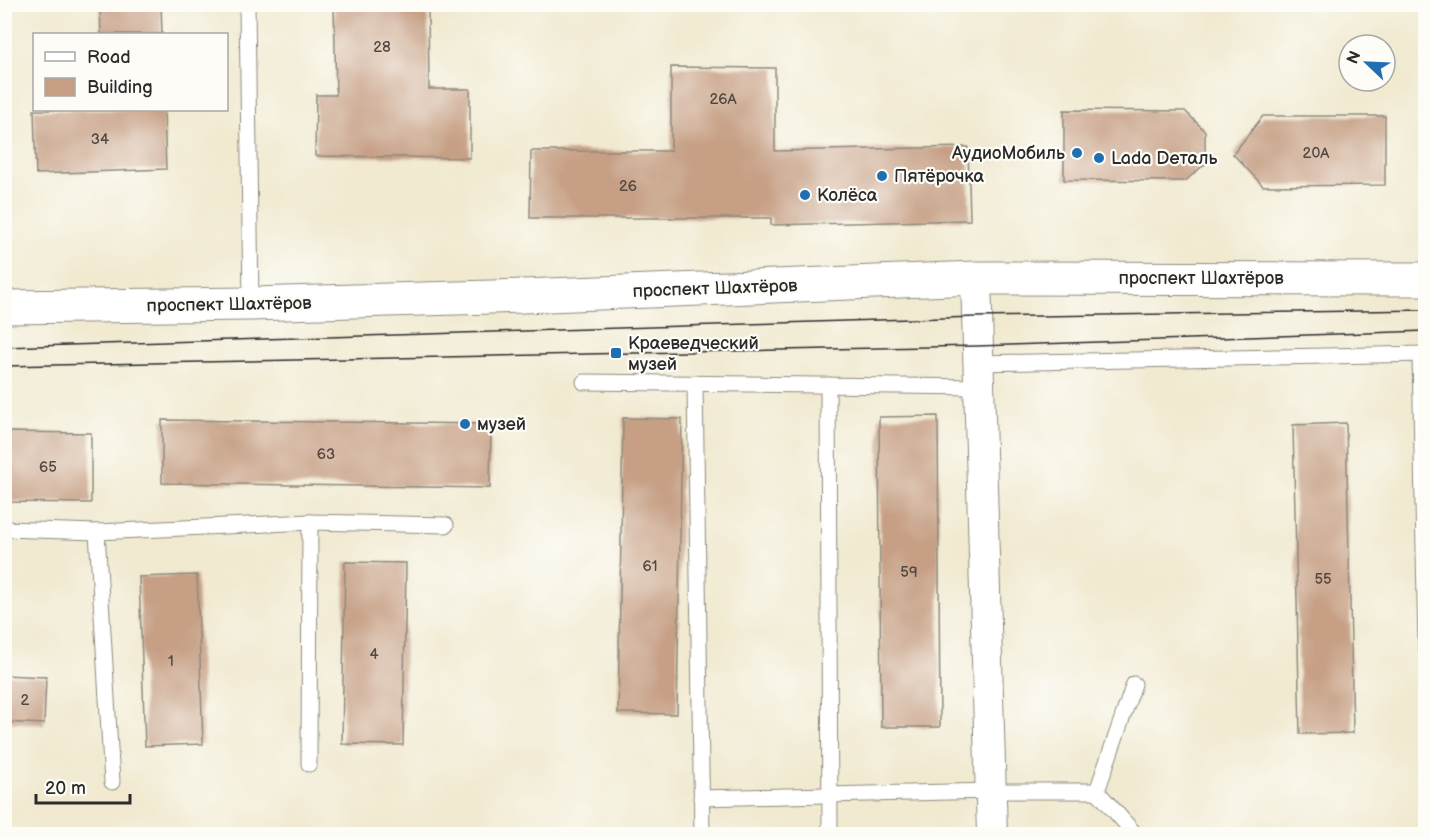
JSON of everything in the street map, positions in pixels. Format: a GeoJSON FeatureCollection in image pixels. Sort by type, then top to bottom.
{"type":"FeatureCollection","features":[{"type":"Feature","properties":{"kind":"main road","name":"проспект Шахтёров"},"geometry":{"type":"LineString","coordinates":[[4,307],[251,304],[523,296],[975,278],[1425,279]]}},
{"type":"Feature","properties":{"kind":"street"},"geometry":{"type":"LineString","coordinates":[[975,278],[992,834]]}},
{"type":"Feature","properties":{"kind":"lane"},"geometry":{"type":"LineString","coordinates":[[247,4],[251,304]]}},
{"type":"Feature","properties":{"kind":"lane"},"geometry":{"type":"LineString","coordinates":[[584,382],[828,385],[978,375],[1423,355],[1425,646]]}},
{"type":"Feature","properties":{"kind":"lane"},"geometry":{"type":"LineString","coordinates":[[695,384],[702,834]]}},
{"type":"Feature","properties":{"kind":"lane"},"geometry":{"type":"LineString","coordinates":[[828,385],[830,834]]}},
{"type":"Feature","properties":{"kind":"lane"},"geometry":{"type":"LineString","coordinates":[[309,764],[310,522]]}},
{"type":"Feature","properties":{"kind":"lane"},"geometry":{"type":"LineString","coordinates":[[4,529],[97,532],[310,522],[446,525]]}},
{"type":"Feature","properties":{"kind":"lane"},"geometry":{"type":"LineString","coordinates":[[97,532],[112,782]]}},
{"type":"Feature","properties":{"kind":"lane"},"geometry":{"type":"LineString","coordinates":[[1097,791],[1134,684]]}},
{"type":"Feature","properties":{"kind":"lane"},"geometry":{"type":"LineString","coordinates":[[701,798],[991,791],[1097,791],[1135,834]]}},
{"type":"Feature","properties":{"kind":"building"},"geometry":{"type":"Polygon","coordinates":[[[100,4],[161,4],[162,33],[101,33],[100,4]]]}},
{"type":"Feature","properties":{"kind":"building"},"geometry":{"type":"Polygon","coordinates":[[[334,4],[428,4],[429,89],[470,89],[470,158],[315,156],[316,95],[336,95],[334,4]]]}},
{"type":"Feature","properties":{"kind":"building"},"geometry":{"type":"Polygon","coordinates":[[[671,67],[775,68],[775,151],[968,147],[970,220],[771,225],[771,218],[530,218],[531,151],[671,151],[671,67]]]}},
{"type":"Feature","properties":{"kind":"building"},"geometry":{"type":"Polygon","coordinates":[[[1064,110],[1185,111],[1205,131],[1205,164],[1185,181],[1064,180],[1064,110]]]}},
{"type":"Feature","properties":{"kind":"building"},"geometry":{"type":"Polygon","coordinates":[[[34,111],[164,111],[166,169],[36,174],[34,111]]]}},
{"type":"Feature","properties":{"kind":"building"},"geometry":{"type":"Polygon","coordinates":[[[1263,116],[1385,116],[1385,185],[1263,186],[1233,154],[1263,116]]]}},
{"type":"Feature","properties":{"kind":"building"},"geometry":{"type":"Polygon","coordinates":[[[938,416],[940,727],[881,727],[879,417],[938,416]]]}},
{"type":"Feature","properties":{"kind":"building"},"geometry":{"type":"Polygon","coordinates":[[[623,418],[682,419],[677,714],[618,713],[623,418]]]}},
{"type":"Feature","properties":{"kind":"building"},"geometry":{"type":"Polygon","coordinates":[[[162,420],[491,424],[490,488],[162,483],[162,420]]]}},
{"type":"Feature","properties":{"kind":"building"},"geometry":{"type":"Polygon","coordinates":[[[1346,423],[1353,733],[1300,734],[1293,425],[1346,423]]]}},
{"type":"Feature","properties":{"kind":"building"},"geometry":{"type":"Polygon","coordinates":[[[4,432],[91,433],[91,503],[4,502],[4,432]]]}},
{"type":"Feature","properties":{"kind":"building"},"geometry":{"type":"Polygon","coordinates":[[[345,562],[406,563],[403,745],[342,744],[345,562]]]}},
{"type":"Feature","properties":{"kind":"building"},"geometry":{"type":"Polygon","coordinates":[[[197,575],[203,744],[145,746],[139,577],[197,575]]]}},
{"type":"Feature","properties":{"kind":"building"},"geometry":{"type":"Polygon","coordinates":[[[4,675],[46,677],[44,724],[4,722],[4,675]]]}},
{"type":"Feature","properties":{"kind":"tram line"},"geometry":{"type":"LineString","coordinates":[[4,347],[976,317],[1426,310]]}},
{"type":"Feature","properties":{"kind":"tram line"},"geometry":{"type":"LineString","coordinates":[[4,366],[977,346],[1426,331]]}},
{"type":"Feature","properties":{"kind":"place","name":"АудиоМобиль"},"geometry":{"type":"Point","coordinates":[1077,153]}},
{"type":"Feature","properties":{"kind":"place","name":"Lada Dеталь"},"geometry":{"type":"Point","coordinates":[1099,158]}},
{"type":"Feature","properties":{"kind":"place","name":"Пятёрочка"},"geometry":{"type":"Point","coordinates":[882,176]}},
{"type":"Feature","properties":{"kind":"place","name":"Колёса"},"geometry":{"type":"Point","coordinates":[805,195]}},
{"type":"Feature","properties":{"kind":"place","name":"Краеведческий музей"},"geometry":{"type":"Point","coordinates":[616,353]}},
{"type":"Feature","properties":{"kind":"place","name":"музей"},"geometry":{"type":"Point","coordinates":[465,424]}}]}
